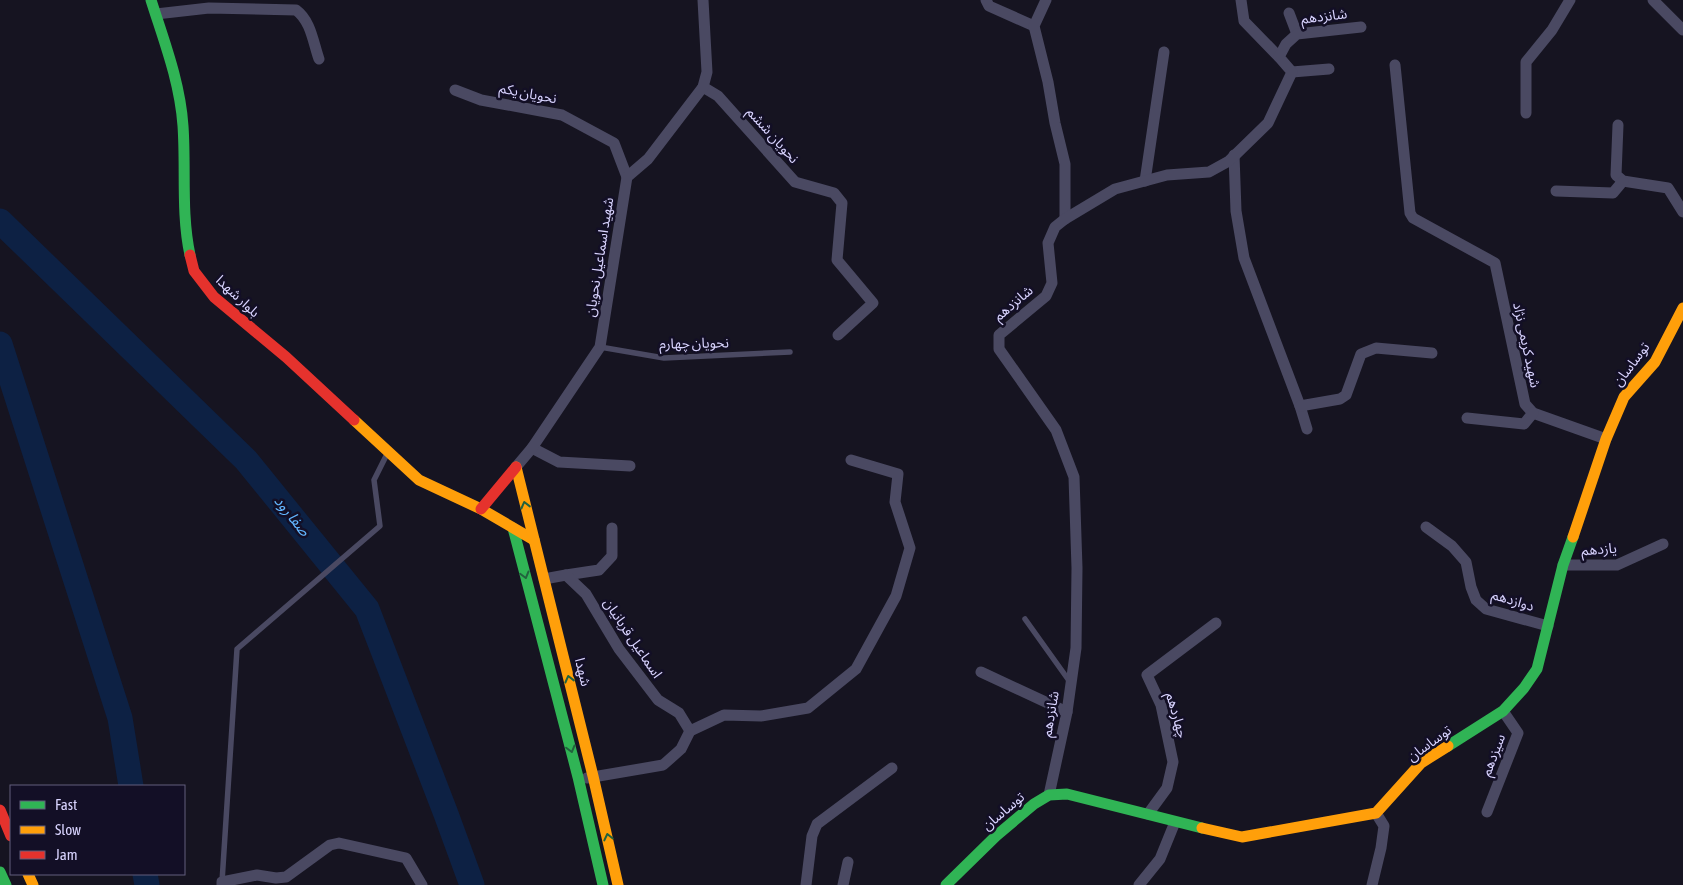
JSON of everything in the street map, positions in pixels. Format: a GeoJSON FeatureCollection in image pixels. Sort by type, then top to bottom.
{"type":"FeatureCollection","features":[{"type":"Feature","properties":{"kind":"main road","name":"بلوار شهدا"},"geometry":{"type":"LineString","coordinates":[[151,0],[176,77],[182,115],[186,236],[194,272],[214,297],[286,357],[418,480],[481,509],[534,540]]}},
{"type":"Feature","properties":{"kind":"main road","name":"توساسان"},"geometry":{"type":"LineString","coordinates":[[1376,812],[1421,763],[1503,712],[1524,688],[1537,669],[1563,565],[1606,439],[1624,397],[1655,362],[1683,308]]}},
{"type":"Feature","properties":{"kind":"main road","name":"شهید اسماعیل نحویان"},"geometry":{"type":"LineString","coordinates":[[481,509],[516,467]]}},
{"type":"Feature","properties":{"kind":"main road","name":"شهدا"},"geometry":{"type":"LineString","coordinates":[[516,467],[593,776],[618,885]]}},
{"type":"Feature","properties":{"kind":"main road"},"geometry":{"type":"LineString","coordinates":[[513,528],[579,779],[603,885]]}},
{"type":"Feature","properties":{"kind":"main road"},"geometry":{"type":"LineString","coordinates":[[1050,795],[1067,794],[1242,837],[1376,812]]}},
{"type":"Feature","properties":{"kind":"main road","name":"توساسان"},"geometry":{"type":"LineString","coordinates":[[946,885],[996,836],[1034,804],[1050,795]]}},
{"type":"Feature","properties":{"kind":"main road"},"geometry":{"type":"LineString","coordinates":[[0,810],[10,834]]}},
{"type":"Feature","properties":{"kind":"main road"},"geometry":{"type":"LineString","coordinates":[[0,872],[6,885]]}},
{"type":"Feature","properties":{"kind":"street"},"geometry":{"type":"LineString","coordinates":[[627,177],[648,160],[702,87],[707,72],[703,0]]}},
{"type":"Feature","properties":{"kind":"street"},"geometry":{"type":"LineString","coordinates":[[986,0],[989,6],[1034,26]]}},
{"type":"Feature","properties":{"kind":"street"},"geometry":{"type":"LineString","coordinates":[[1046,0],[1034,26],[1065,164],[1065,219]]}},
{"type":"Feature","properties":{"kind":"street"},"geometry":{"type":"LineString","coordinates":[[1242,0],[1244,21],[1292,72],[1329,69]]}},
{"type":"Feature","properties":{"kind":"street"},"geometry":{"type":"LineString","coordinates":[[1526,113],[1526,62],[1552,30],[1570,0]]}},
{"type":"Feature","properties":{"kind":"street"},"geometry":{"type":"LineString","coordinates":[[1653,0],[1683,30]]}},
{"type":"Feature","properties":{"kind":"street"},"geometry":{"type":"LineString","coordinates":[[156,14],[209,8],[296,10],[307,21],[319,59]]}},
{"type":"Feature","properties":{"kind":"street"},"geometry":{"type":"LineString","coordinates":[[1289,13],[1297,34]]}},
{"type":"Feature","properties":{"kind":"street","name":"شانزدهم"},"geometry":{"type":"LineString","coordinates":[[1279,57],[1286,44],[1297,34],[1361,27]]}},
{"type":"Feature","properties":{"kind":"street"},"geometry":{"type":"LineString","coordinates":[[1145,181],[1164,52]]}},
{"type":"Feature","properties":{"kind":"street","name":"شهید کریمی نژاد"},"geometry":{"type":"LineString","coordinates":[[1395,65],[1410,213],[1414,218],[1494,262],[1525,404],[1532,413]]}},
{"type":"Feature","properties":{"kind":"street","name":"شانزدهم"},"geometry":{"type":"LineString","coordinates":[[1050,795],[1067,712],[1076,648],[1077,577],[1074,477],[1056,430],[999,349],[999,335],[1046,296],[1052,283],[1048,243],[1055,227],[1065,219],[1116,189],[1166,175],[1209,172],[1229,160],[1268,123],[1292,72]]}},
{"type":"Feature","properties":{"kind":"street","name":"نحویان ششم"},"geometry":{"type":"LineString","coordinates":[[702,87],[718,96],[795,182],[834,193],[842,203],[837,260],[873,304],[838,335]]}},
{"type":"Feature","properties":{"kind":"street","name":"نحویان یکم"},"geometry":{"type":"LineString","coordinates":[[455,90],[482,100],[562,115],[614,143],[627,177]]}},
{"type":"Feature","properties":{"kind":"street"},"geometry":{"type":"LineString","coordinates":[[1618,125],[1616,175],[1623,181],[1668,188],[1683,212]]}},
{"type":"Feature","properties":{"kind":"street"},"geometry":{"type":"LineString","coordinates":[[1234,155],[1236,211],[1244,258],[1307,429]]}},
{"type":"Feature","properties":{"kind":"street","name":"شهید اسماعیل نحویان"},"geometry":{"type":"LineString","coordinates":[[516,467],[532,448],[600,347],[627,177]]}},
{"type":"Feature","properties":{"kind":"street"},"geometry":{"type":"LineString","coordinates":[[1556,191],[1613,193],[1623,181]]}},
{"type":"Feature","properties":{"kind":"street"},"geometry":{"type":"LineString","coordinates":[[1300,406],[1340,399],[1346,395],[1361,354],[1368,350],[1376,348],[1432,353]]}},
{"type":"Feature","properties":{"kind":"street"},"geometry":{"type":"LineString","coordinates":[[1468,418],[1524,424],[1532,413],[1606,439]]}},
{"type":"Feature","properties":{"kind":"street"},"geometry":{"type":"LineString","coordinates":[[532,448],[560,462],[630,466]]}},
{"type":"Feature","properties":{"kind":"street"},"geometry":{"type":"LineString","coordinates":[[579,779],[663,765],[681,749],[690,731],[724,715],[761,716],[808,708],[856,669],[896,596],[910,548],[895,502],[898,474],[851,460]]}},
{"type":"Feature","properties":{"kind":"street","name":"دوازدهم"},"geometry":{"type":"LineString","coordinates":[[1426,526],[1452,546],[1466,562],[1471,587],[1476,600],[1486,609],[1548,626]]}},
{"type":"Feature","properties":{"kind":"street"},"geometry":{"type":"LineString","coordinates":[[544,579],[599,570],[612,556],[612,528]]}},
{"type":"Feature","properties":{"kind":"street","name":"یازدهم"},"geometry":{"type":"LineString","coordinates":[[1563,565],[1617,565],[1663,544]]}},
{"type":"Feature","properties":{"kind":"street","name":"اسماعیل قربانیان"},"geometry":{"type":"LineString","coordinates":[[566,575],[586,594],[619,649],[658,700],[679,713],[690,731]]}},
{"type":"Feature","properties":{"kind":"street","name":"چهاردهم"},"geometry":{"type":"LineString","coordinates":[[1148,814],[1167,788],[1173,762],[1161,705],[1147,675],[1216,623]]}},
{"type":"Feature","properties":{"kind":"street"},"geometry":{"type":"LineString","coordinates":[[981,672],[1067,712]]}},
{"type":"Feature","properties":{"kind":"street","name":"سیزدهم"},"geometry":{"type":"LineString","coordinates":[[1487,812],[1518,733],[1503,712]]}},
{"type":"Feature","properties":{"kind":"street"},"geometry":{"type":"LineString","coordinates":[[806,885],[812,836],[817,824],[892,768]]}},
{"type":"Feature","properties":{"kind":"street"},"geometry":{"type":"LineString","coordinates":[[1372,885],[1384,826],[1376,812]]}},
{"type":"Feature","properties":{"kind":"street"},"geometry":{"type":"LineString","coordinates":[[1139,885],[1160,859],[1175,822]]}},
{"type":"Feature","properties":{"kind":"street"},"geometry":{"type":"LineString","coordinates":[[222,883],[257,875],[276,878],[286,877],[330,845],[339,843],[406,858],[422,885]]}},
{"type":"Feature","properties":{"kind":"street"},"geometry":{"type":"LineString","coordinates":[[843,885],[848,862]]}},
{"type":"Feature","properties":{"kind":"lane","name":"نحویان چهارم"},"geometry":{"type":"LineString","coordinates":[[600,347],[664,358],[790,352]]}},
{"type":"Feature","properties":{"kind":"lane"},"geometry":{"type":"LineString","coordinates":[[222,883],[237,649],[309,585],[380,526],[374,480],[388,452]]}},
{"type":"Feature","properties":{"kind":"lane"},"geometry":{"type":"LineString","coordinates":[[1025,619],[1071,683]]}},
{"type":"Feature","properties":{"kind":"waterway","name":"صفا رود"},"geometry":{"type":"LineString","coordinates":[[0,221],[246,460],[367,609],[472,885]]}},
{"type":"Feature","properties":{"kind":"waterway","name":"صفا رود"},"geometry":{"type":"LineString","coordinates":[[0,344],[120,718],[131,785]]}},
{"type":"Feature","properties":{"kind":"waterway","name":"صفا رود"},"geometry":{"type":"LineString","coordinates":[[145,875],[147,885]]}},
{"type":"Feature","properties":{"kind":"traffic: fast"},"geometry":{"type":"LineString","coordinates":[[151,0],[179,94],[184,142],[184,191],[187,239],[190,255]]}},
{"type":"Feature","properties":{"kind":"traffic: fast"},"geometry":{"type":"LineString","coordinates":[[513,528],[578,777],[603,885]]}},
{"type":"Feature","properties":{"kind":"traffic: fast"},"geometry":{"type":"LineString","coordinates":[[1448,746],[1503,711],[1524,688],[1537,669],[1563,565],[1573,537]]}},
{"type":"Feature","properties":{"kind":"traffic: fast"},"geometry":{"type":"LineString","coordinates":[[946,885],[996,836],[1034,804],[1049,795],[1067,794],[1202,828]]}},
{"type":"Feature","properties":{"kind":"traffic: fast"},"geometry":{"type":"LineString","coordinates":[[0,872],[6,885]]}},
{"type":"Feature","properties":{"kind":"traffic: slow"},"geometry":{"type":"LineString","coordinates":[[1573,537],[1606,439],[1624,397],[1655,362],[1683,308]]}},
{"type":"Feature","properties":{"kind":"traffic: slow"},"geometry":{"type":"LineString","coordinates":[[354,420],[419,480],[481,509],[534,540]]}},
{"type":"Feature","properties":{"kind":"traffic: slow"},"geometry":{"type":"LineString","coordinates":[[516,467],[593,776],[618,885]]}},
{"type":"Feature","properties":{"kind":"traffic: slow"},"geometry":{"type":"LineString","coordinates":[[1202,828],[1242,837],[1376,813],[1421,763],[1448,746]]}},
{"type":"Feature","properties":{"kind":"traffic: slow"},"geometry":{"type":"LineString","coordinates":[[28,875],[33,885]]}},
{"type":"Feature","properties":{"kind":"traffic: jam"},"geometry":{"type":"LineString","coordinates":[[190,255],[194,271],[214,297],[286,357],[354,420]]}},
{"type":"Feature","properties":{"kind":"traffic: jam"},"geometry":{"type":"LineString","coordinates":[[481,509],[516,467]]}},
{"type":"Feature","properties":{"kind":"traffic: jam"},"geometry":{"type":"LineString","coordinates":[[0,810],[10,834]]}}]}
